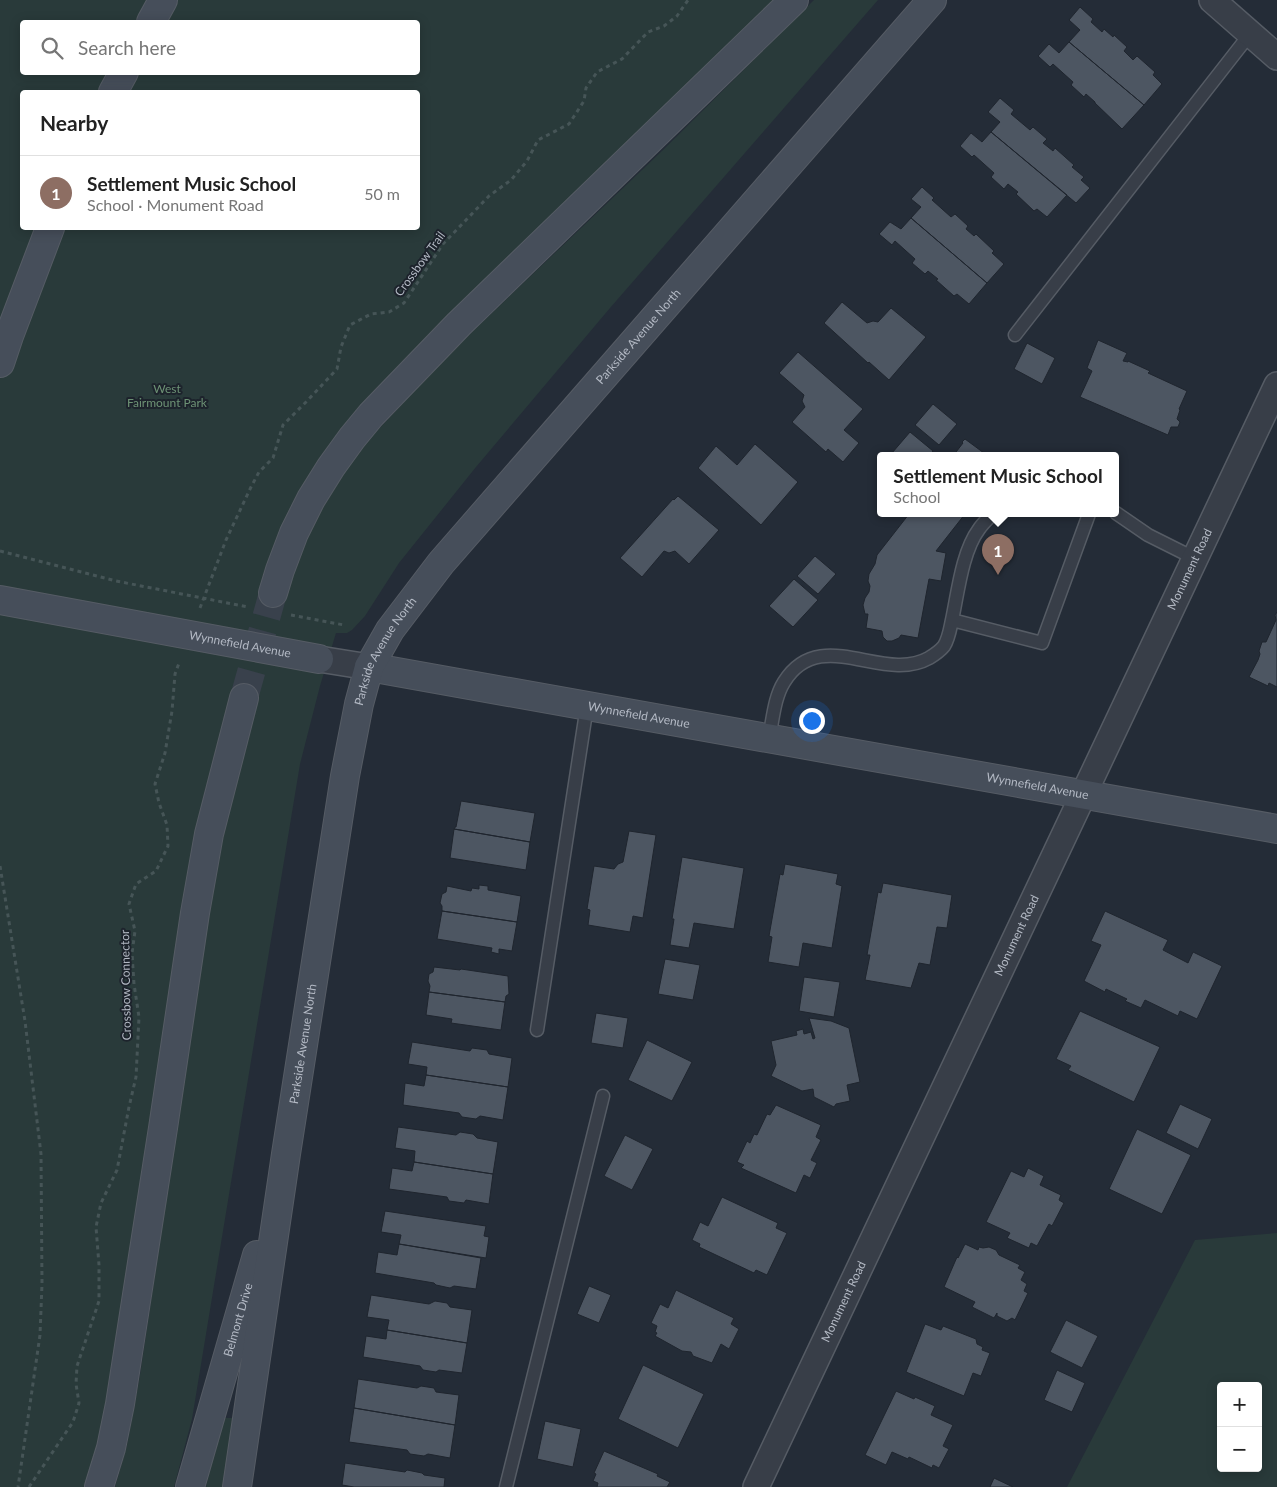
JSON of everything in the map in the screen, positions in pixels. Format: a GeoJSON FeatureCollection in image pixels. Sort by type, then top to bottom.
{"type":"FeatureCollection","features":[{"type":"Feature","properties":{"kind":"main road"},"geometry":{"type":"LineString","coordinates":[[151,20],[163,0]]}},
{"type":"Feature","properties":{"kind":"main road"},"geometry":{"type":"LineString","coordinates":[[269,605],[294,533],[311,499],[331,467],[371,415],[466,318],[794,0]]}},
{"type":"Feature","properties":{"kind":"main road","name":"Parkside Avenue North"},"geometry":{"type":"LineString","coordinates":[[236,1487],[345,776],[359,704],[369,667],[394,623],[441,563],[932,0]]}},
{"type":"Feature","properties":{"kind":"main road"},"geometry":{"type":"LineString","coordinates":[[114,90],[122,75]]}},
{"type":"Feature","properties":{"kind":"main road"},"geometry":{"type":"LineString","coordinates":[[0,363],[49,230]]}},
{"type":"Feature","properties":{"kind":"main road","name":"Wynnefield Avenue"},"geometry":{"type":"LineString","coordinates":[[0,600],[319,660]]}},
{"type":"Feature","properties":{"kind":"main road","name":"Wynnefield Avenue"},"geometry":{"type":"LineString","coordinates":[[369,667],[1277,829]]}},
{"type":"Feature","properties":{"kind":"main road"},"geometry":{"type":"LineString","coordinates":[[99,1487],[111,1448],[120,1404],[209,834],[244,698]]}},
{"type":"Feature","properties":{"kind":"main road","name":"Belmont Drive"},"geometry":{"type":"LineString","coordinates":[[190,1487],[286,1154]]}},
{"type":"Feature","properties":{"kind":"street"},"geometry":{"type":"LineString","coordinates":[[1212,0],[1277,57]]}},
{"type":"Feature","properties":{"kind":"street","name":"Monument Road"},"geometry":{"type":"LineString","coordinates":[[756,1487],[1277,385]]}},
{"type":"Feature","properties":{"kind":"street","name":"Wynnefield Avenue"},"geometry":{"type":"LineString","coordinates":[[319,660],[369,667]]}},
{"type":"Feature","properties":{"kind":"lane"},"geometry":{"type":"LineString","coordinates":[[1015,335],[1250,34]]}},
{"type":"Feature","properties":{"kind":"lane"},"geometry":{"type":"LineString","coordinates":[[1119,515],[1148,535],[1196,559]]}},
{"type":"Feature","properties":{"kind":"lane"},"geometry":{"type":"LineString","coordinates":[[769,737],[780,691],[794,670],[806,660],[823,656],[838,656],[897,665],[910,664],[923,661],[944,646],[949,635],[968,551],[978,530],[989,517]]}},
{"type":"Feature","properties":{"kind":"lane"},"geometry":{"type":"LineString","coordinates":[[952,620],[1042,643],[1088,517]]}},
{"type":"Feature","properties":{"kind":"lane"},"geometry":{"type":"LineString","coordinates":[[537,1030],[587,706]]}},
{"type":"Feature","properties":{"kind":"lane"},"geometry":{"type":"LineString","coordinates":[[506,1487],[602,1096]]}},
{"type":"Feature","properties":{"kind":"path","name":"Crossbow Trail"},"geometry":{"type":"LineString","coordinates":[[204,598],[226,540],[251,487],[259,472],[273,458],[283,425],[337,369],[341,347],[350,325],[371,314],[389,312],[404,303],[443,244],[489,196],[510,180],[527,160],[538,140],[569,124],[584,101],[586,88],[597,72],[622,59],[648,32],[664,26],[677,16],[688,0]]}},
{"type":"Feature","properties":{"kind":"path"},"geometry":{"type":"LineString","coordinates":[[0,551],[116,581],[204,598],[269,605],[344,625]]}},
{"type":"Feature","properties":{"kind":"path","name":"Crossbow Connector"},"geometry":{"type":"LineString","coordinates":[[29,1487],[73,1422],[79,1403],[76,1384],[77,1366],[99,1301],[96,1227],[101,1203],[117,1170],[136,1077],[139,1017],[132,953],[135,931],[129,904],[136,884],[156,871],[168,846],[167,825],[155,784],[165,753],[172,712],[175,674],[181,659]]}},
{"type":"Feature","properties":{"kind":"path"},"geometry":{"type":"LineString","coordinates":[[0,866],[25,1021],[40,1154],[42,1284],[40,1335],[18,1487]]}},
{"type":"Feature","properties":{"kind":"green space","name":"West Fairmount Park"},"geometry":{"type":"Polygon","coordinates":[[[0,0],[774,0],[717,55],[322,461],[285,595],[311,530],[357,452],[453,350],[663,150],[814,0],[878,0],[610,308],[476,467],[399,563],[365,616],[347,633],[336,633],[300,764],[192,1419],[174,1487],[115,1487],[127,1445],[140,1375],[207,925],[230,800],[257,700],[234,695],[205,790],[114,1371],[99,1439],[85,1487],[0,1487],[0,0]]]}},
{"type":"Feature","properties":{"kind":"green space"},"geometry":{"type":"Polygon","coordinates":[[[1277,1233],[1277,1487],[1067,1487],[1195,1240],[1277,1233]]]}},
{"type":"Feature","properties":{"kind":"green space"},"geometry":{"type":"Polygon","coordinates":[[[221,1418],[233,1418],[223,1487],[206,1487],[221,1418]]]}},
{"type":"Feature","properties":{"kind":"building"},"geometry":{"type":"Polygon","coordinates":[[[1080,7],[1093,19],[1091,22],[1102,32],[1104,29],[1113,37],[1114,35],[1127,47],[1124,51],[1133,60],[1137,56],[1155,72],[1153,75],[1162,84],[1144,105],[1069,42],[1080,30],[1069,20],[1080,7]]]}},
{"type":"Feature","properties":{"kind":"building"},"geometry":{"type":"Polygon","coordinates":[[[1069,42],[1144,105],[1122,129],[1086,94],[1084,97],[1071,85],[1073,82],[1053,64],[1050,67],[1038,56],[1049,44],[1059,53],[1069,42]]]}},
{"type":"Feature","properties":{"kind":"building"},"geometry":{"type":"Polygon","coordinates":[[[1000,98],[1014,110],[1011,114],[1030,130],[1033,127],[1047,139],[1043,143],[1053,151],[1055,148],[1084,177],[1081,180],[1090,188],[1076,203],[991,132],[1000,122],[988,112],[1000,98]]]}},
{"type":"Feature","properties":{"kind":"building"},"geometry":{"type":"Polygon","coordinates":[[[991,132],[1067,195],[1047,217],[1037,209],[1034,211],[1016,194],[1018,192],[1008,184],[1004,189],[991,177],[994,173],[974,155],[972,157],[960,146],[971,133],[982,142],[991,132]]]}},
{"type":"Feature","properties":{"kind":"building"},"geometry":{"type":"Polygon","coordinates":[[[922,187],[934,198],[932,200],[951,217],[955,214],[968,226],[966,229],[974,236],[976,234],[994,251],[992,253],[1004,264],[987,283],[911,218],[921,207],[911,199],[922,187]]]}},
{"type":"Feature","properties":{"kind":"building"},"geometry":{"type":"Polygon","coordinates":[[[911,218],[987,283],[969,304],[957,294],[954,296],[928,271],[925,274],[912,263],[915,259],[895,241],[892,245],[879,234],[890,222],[901,229],[911,218]]]}},
{"type":"Feature","properties":{"kind":"building"},"geometry":{"type":"Polygon","coordinates":[[[842,302],[867,323],[878,322],[891,308],[926,337],[889,380],[824,323],[842,302]]]}},
{"type":"Feature","properties":{"kind":"building"},"geometry":{"type":"Polygon","coordinates":[[[1098,340],[1127,353],[1123,361],[1128,361],[1150,371],[1148,373],[1187,391],[1179,409],[1177,419],[1180,422],[1178,427],[1171,427],[1168,435],[1080,397],[1092,371],[1087,368],[1098,340]]]}},
{"type":"Feature","properties":{"kind":"building"},"geometry":{"type":"Polygon","coordinates":[[[1027,343],[1055,358],[1042,384],[1014,369],[1027,343]]]}},
{"type":"Feature","properties":{"kind":"building"},"geometry":{"type":"Polygon","coordinates":[[[798,352],[863,409],[844,430],[859,443],[843,462],[828,449],[826,452],[792,422],[805,407],[802,401],[804,395],[779,373],[798,352]]]}},
{"type":"Feature","properties":{"kind":"building"},"geometry":{"type":"Polygon","coordinates":[[[933,404],[957,424],[939,445],[915,425],[933,404]]]}},
{"type":"Feature","properties":{"kind":"building"},"geometry":{"type":"Polygon","coordinates":[[[910,432],[933,451],[932,452],[893,452],[910,432]]]}},
{"type":"Feature","properties":{"kind":"building"},"geometry":{"type":"Polygon","coordinates":[[[965,439],[983,452],[956,452],[965,439]]]}},
{"type":"Feature","properties":{"kind":"building"},"geometry":{"type":"Polygon","coordinates":[[[755,444],[798,482],[761,525],[698,468],[716,446],[737,465],[755,444]]]}},
{"type":"Feature","properties":{"kind":"building"},"geometry":{"type":"Polygon","coordinates":[[[678,496],[719,530],[689,564],[675,551],[669,553],[664,551],[642,577],[620,558],[673,499],[678,496]]]}},
{"type":"Feature","properties":{"kind":"building"},"geometry":{"type":"Polygon","coordinates":[[[907,517],[963,517],[936,551],[946,553],[941,581],[929,579],[918,638],[901,635],[892,641],[887,641],[883,637],[882,631],[866,628],[868,614],[865,614],[863,605],[869,592],[869,574],[875,564],[877,555],[907,517]]]}},
{"type":"Feature","properties":{"kind":"building"},"geometry":{"type":"Polygon","coordinates":[[[815,556],[836,574],[818,594],[797,576],[815,556]]]}},
{"type":"Feature","properties":{"kind":"building"},"geometry":{"type":"Polygon","coordinates":[[[794,579],[818,600],[793,627],[769,606],[794,579]]]}},
{"type":"Feature","properties":{"kind":"building"},"geometry":{"type":"Polygon","coordinates":[[[1277,612],[1277,687],[1269,683],[1268,686],[1249,677],[1258,660],[1262,642],[1266,642],[1276,620],[1275,615],[1277,612]]]}},
{"type":"Feature","properties":{"kind":"building"},"geometry":{"type":"Polygon","coordinates":[[[461,801],[535,813],[530,842],[454,829],[461,801]]]}},
{"type":"Feature","properties":{"kind":"building"},"geometry":{"type":"Polygon","coordinates":[[[454,829],[530,842],[526,870],[450,858],[454,829]]]}},
{"type":"Feature","properties":{"kind":"building"},"geometry":{"type":"Polygon","coordinates":[[[629,831],[656,835],[643,918],[633,916],[630,932],[588,925],[590,910],[587,909],[594,866],[614,869],[623,862],[629,831]]]}},
{"type":"Feature","properties":{"kind":"building"},"geometry":{"type":"Polygon","coordinates":[[[682,857],[744,868],[734,929],[694,923],[689,948],[670,945],[674,919],[672,919],[682,857]]]}},
{"type":"Feature","properties":{"kind":"building"},"geometry":{"type":"Polygon","coordinates":[[[785,864],[838,874],[836,884],[842,886],[832,948],[803,943],[799,967],[768,962],[772,937],[769,936],[780,874],[783,875],[785,864]]]}},
{"type":"Feature","properties":{"kind":"building"},"geometry":{"type":"Polygon","coordinates":[[[883,883],[952,895],[947,928],[937,927],[930,965],[919,963],[911,988],[865,980],[870,955],[867,955],[878,892],[881,893],[883,883]]]}},
{"type":"Feature","properties":{"kind":"building"},"geometry":{"type":"Polygon","coordinates":[[[479,885],[488,886],[488,890],[521,896],[517,922],[442,911],[440,903],[442,894],[446,892],[447,886],[471,891],[472,888],[479,889],[479,885]]]}},
{"type":"Feature","properties":{"kind":"building"},"geometry":{"type":"Polygon","coordinates":[[[442,911],[517,922],[512,951],[499,949],[499,954],[491,952],[492,948],[437,939],[442,911]]]}},
{"type":"Feature","properties":{"kind":"building"},"geometry":{"type":"Polygon","coordinates":[[[1105,911],[1168,940],[1163,950],[1188,963],[1193,952],[1222,966],[1197,1019],[1180,1011],[1178,1016],[1145,1000],[1141,1008],[1106,989],[1105,992],[1084,981],[1101,945],[1091,941],[1105,911]]]}},
{"type":"Feature","properties":{"kind":"building"},"geometry":{"type":"Polygon","coordinates":[[[665,959],[700,965],[693,1000],[658,994],[665,959]]]}},
{"type":"Feature","properties":{"kind":"building"},"geometry":{"type":"Polygon","coordinates":[[[434,967],[508,976],[509,994],[506,996],[505,1002],[429,992],[429,974],[433,972],[434,967]]]}},
{"type":"Feature","properties":{"kind":"building"},"geometry":{"type":"Polygon","coordinates":[[[804,977],[840,982],[834,1017],[799,1011],[804,977]]]}},
{"type":"Feature","properties":{"kind":"building"},"geometry":{"type":"Polygon","coordinates":[[[429,992],[505,1002],[501,1030],[451,1023],[452,1019],[426,1015],[429,992]]]}},
{"type":"Feature","properties":{"kind":"building"},"geometry":{"type":"Polygon","coordinates":[[[1080,1011],[1160,1047],[1134,1102],[1068,1070],[1071,1066],[1056,1059],[1080,1011]]]}},
{"type":"Feature","properties":{"kind":"building"},"geometry":{"type":"Polygon","coordinates":[[[596,1013],[628,1018],[623,1048],[591,1043],[596,1013]]]}},
{"type":"Feature","properties":{"kind":"building"},"geometry":{"type":"Polygon","coordinates":[[[809,1018],[831,1021],[849,1028],[860,1082],[847,1085],[850,1101],[836,1104],[834,1107],[814,1097],[813,1089],[802,1091],[771,1076],[776,1065],[771,1041],[797,1035],[796,1031],[803,1029],[804,1034],[811,1032],[813,1039],[815,1038],[809,1018]]]}},
{"type":"Feature","properties":{"kind":"building"},"geometry":{"type":"Polygon","coordinates":[[[647,1040],[692,1062],[672,1101],[628,1080],[647,1040]]]}},
{"type":"Feature","properties":{"kind":"building"},"geometry":{"type":"Polygon","coordinates":[[[412,1042],[470,1051],[472,1048],[487,1050],[489,1054],[512,1058],[508,1087],[426,1075],[427,1067],[408,1064],[412,1042]]]}},
{"type":"Feature","properties":{"kind":"building"},"geometry":{"type":"Polygon","coordinates":[[[426,1075],[508,1087],[503,1120],[480,1116],[476,1119],[462,1117],[459,1113],[403,1105],[405,1083],[424,1086],[426,1075]]]}},
{"type":"Feature","properties":{"kind":"building"},"geometry":{"type":"Polygon","coordinates":[[[1180,1104],[1212,1119],[1198,1149],[1166,1133],[1180,1104]]]}},
{"type":"Feature","properties":{"kind":"building"},"geometry":{"type":"Polygon","coordinates":[[[776,1105],[821,1125],[816,1137],[821,1140],[811,1160],[817,1163],[810,1178],[804,1175],[796,1193],[741,1168],[744,1165],[737,1162],[747,1141],[750,1143],[754,1134],[757,1135],[767,1114],[770,1115],[776,1105]]]}},
{"type":"Feature","properties":{"kind":"building"},"geometry":{"type":"Polygon","coordinates":[[[398,1127],[456,1135],[460,1132],[498,1142],[493,1174],[414,1162],[415,1151],[395,1148],[398,1127]]]}},
{"type":"Feature","properties":{"kind":"building"},"geometry":{"type":"Polygon","coordinates":[[[1137,1129],[1191,1155],[1162,1214],[1109,1189],[1137,1129]]]}},
{"type":"Feature","properties":{"kind":"building"},"geometry":{"type":"Polygon","coordinates":[[[625,1135],[653,1149],[632,1190],[604,1176],[625,1135]]]}},
{"type":"Feature","properties":{"kind":"building"},"geometry":{"type":"Polygon","coordinates":[[[414,1162],[493,1174],[489,1204],[466,1200],[464,1203],[449,1201],[447,1197],[389,1189],[392,1168],[412,1171],[414,1162]]]}},
{"type":"Feature","properties":{"kind":"building"},"geometry":{"type":"Polygon","coordinates":[[[1028,1168],[1044,1176],[1040,1185],[1061,1195],[1059,1200],[1064,1203],[1052,1226],[1049,1224],[1037,1246],[1031,1243],[1029,1248],[1007,1238],[1010,1233],[986,1222],[1011,1171],[1024,1177],[1028,1168]]]}},
{"type":"Feature","properties":{"kind":"building"},"geometry":{"type":"Polygon","coordinates":[[[722,1197],[778,1223],[776,1228],[787,1233],[767,1275],[756,1270],[754,1273],[699,1247],[700,1244],[692,1240],[700,1222],[708,1226],[722,1197]]]}},
{"type":"Feature","properties":{"kind":"building"},"geometry":{"type":"Polygon","coordinates":[[[385,1211],[486,1226],[484,1236],[489,1237],[486,1258],[399,1244],[401,1235],[381,1232],[385,1211]]]}},
{"type":"Feature","properties":{"kind":"building"},"geometry":{"type":"Polygon","coordinates":[[[399,1244],[481,1258],[476,1289],[454,1286],[450,1288],[434,1283],[375,1273],[378,1252],[397,1255],[399,1244]]]}},
{"type":"Feature","properties":{"kind":"building"},"geometry":{"type":"Polygon","coordinates":[[[965,1244],[978,1250],[979,1247],[989,1247],[996,1250],[999,1255],[1020,1265],[1018,1268],[1025,1272],[1021,1280],[1027,1284],[1024,1291],[1028,1293],[1015,1320],[1012,1318],[1007,1321],[997,1316],[997,1313],[994,1318],[972,1307],[975,1302],[944,1287],[965,1244]]]}},
{"type":"Feature","properties":{"kind":"building"},"geometry":{"type":"Polygon","coordinates":[[[589,1286],[611,1295],[599,1323],[577,1314],[589,1286]]]}},
{"type":"Feature","properties":{"kind":"building"},"geometry":{"type":"Polygon","coordinates":[[[676,1290],[734,1318],[731,1324],[739,1329],[729,1349],[721,1344],[712,1363],[693,1356],[691,1352],[682,1351],[655,1336],[657,1326],[651,1323],[660,1304],[668,1308],[676,1290]]]}},
{"type":"Feature","properties":{"kind":"building"},"geometry":{"type":"Polygon","coordinates":[[[371,1295],[429,1304],[435,1301],[447,1303],[450,1307],[472,1310],[467,1343],[387,1330],[389,1320],[367,1317],[371,1295]]]}},
{"type":"Feature","properties":{"kind":"building"},"geometry":{"type":"Polygon","coordinates":[[[1066,1320],[1098,1336],[1082,1368],[1050,1352],[1066,1320]]]}},
{"type":"Feature","properties":{"kind":"building"},"geometry":{"type":"Polygon","coordinates":[[[925,1324],[941,1330],[943,1326],[976,1339],[977,1344],[983,1347],[982,1350],[990,1353],[981,1376],[973,1373],[964,1396],[906,1372],[925,1324]]]}},
{"type":"Feature","properties":{"kind":"building"},"geometry":{"type":"Polygon","coordinates":[[[387,1330],[467,1343],[462,1373],[423,1370],[420,1366],[363,1357],[366,1336],[386,1339],[387,1330]]]}},
{"type":"Feature","properties":{"kind":"building"},"geometry":{"type":"Polygon","coordinates":[[[643,1365],[704,1394],[678,1448],[618,1419],[643,1365]]]}},
{"type":"Feature","properties":{"kind":"building"},"geometry":{"type":"Polygon","coordinates":[[[1057,1370],[1085,1383],[1072,1412],[1044,1400],[1057,1370]]]}},
{"type":"Feature","properties":{"kind":"building"},"geometry":{"type":"Polygon","coordinates":[[[358,1379],[417,1388],[421,1386],[434,1388],[436,1392],[459,1395],[455,1425],[354,1408],[358,1379]]]}},
{"type":"Feature","properties":{"kind":"building"},"geometry":{"type":"Polygon","coordinates":[[[896,1391],[935,1406],[931,1415],[953,1425],[943,1446],[949,1449],[939,1468],[933,1465],[932,1468],[909,1457],[908,1459],[892,1452],[886,1465],[865,1455],[896,1391]]]}},
{"type":"Feature","properties":{"kind":"building"},"geometry":{"type":"Polygon","coordinates":[[[354,1408],[455,1425],[450,1458],[428,1454],[424,1456],[410,1454],[407,1450],[349,1442],[354,1408]]]}},
{"type":"Feature","properties":{"kind":"building"},"geometry":{"type":"Polygon","coordinates":[[[545,1421],[581,1429],[573,1467],[537,1459],[545,1421]]]}},
{"type":"Feature","properties":{"kind":"building"},"geometry":{"type":"Polygon","coordinates":[[[604,1451],[658,1474],[657,1476],[670,1482],[667,1487],[597,1487],[598,1483],[593,1481],[596,1474],[594,1473],[604,1451]]]}},
{"type":"Feature","properties":{"kind":"building"},"geometry":{"type":"Polygon","coordinates":[[[345,1463],[405,1472],[407,1470],[445,1478],[444,1487],[354,1487],[342,1485],[345,1463]]]}},
{"type":"Feature","properties":{"kind":"building"},"geometry":{"type":"Polygon","coordinates":[[[994,1478],[1013,1487],[990,1487],[994,1478]]]}},
{"type":"Feature","properties":{"kind":"tunnel"},"geometry":{"type":"LineString","coordinates":[[244,698],[273,593]]}},
{"type":"Feature","properties":{"kind":"place","name":"Settlement Music School"},"geometry":{"type":"Point","coordinates":[998,575]}}]}
